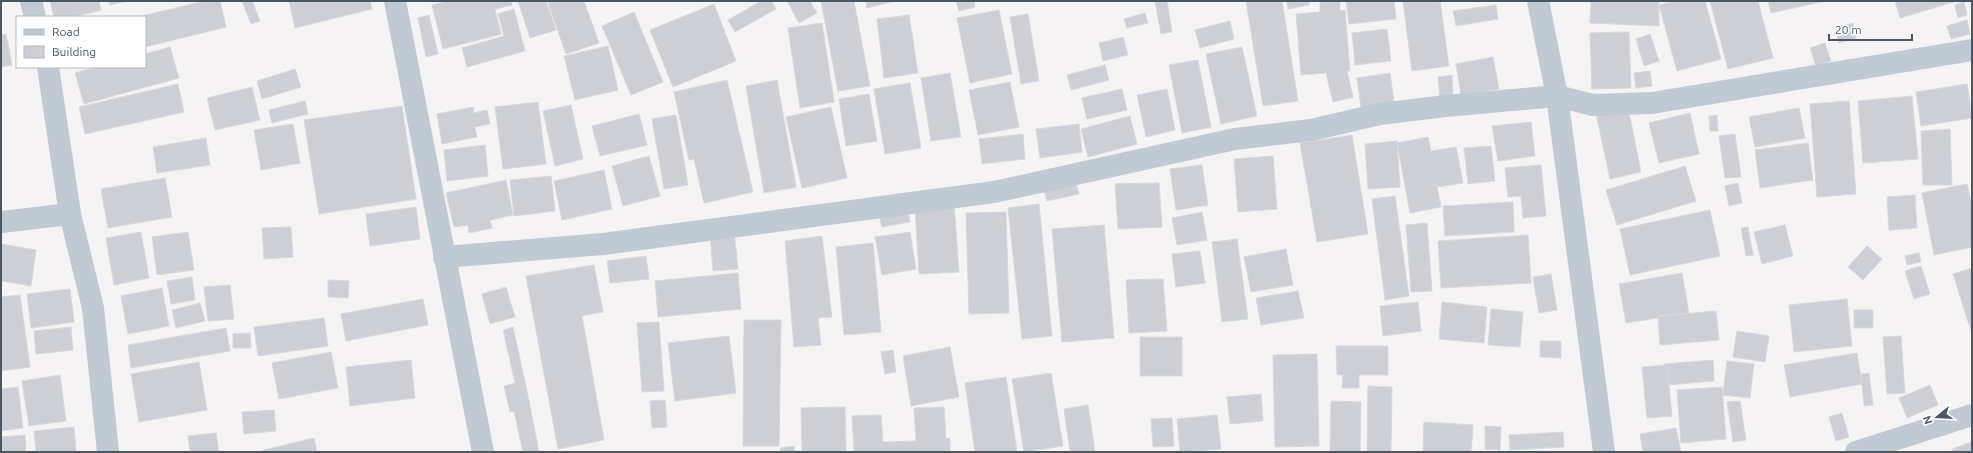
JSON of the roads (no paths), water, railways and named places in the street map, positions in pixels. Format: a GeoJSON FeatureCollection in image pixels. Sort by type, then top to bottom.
{"type":"FeatureCollection","features":[{"type":"Feature","properties":{"kind":"street"},"geometry":{"type":"LineString","coordinates":[[31,1],[35,16]]}},
{"type":"Feature","properties":{"kind":"street"},"geometry":{"type":"LineString","coordinates":[[396,1],[444,257],[483,452]]}},
{"type":"Feature","properties":{"kind":"street"},"geometry":{"type":"LineString","coordinates":[[1538,1],[1557,96],[1604,452]]}},
{"type":"Feature","properties":{"kind":"street"},"geometry":{"type":"LineString","coordinates":[[444,257],[619,242],[994,192],[1235,139],[1311,130],[1388,113],[1557,96],[1593,104],[1652,103],[1972,50]]}},
{"type":"Feature","properties":{"kind":"street"},"geometry":{"type":"LineString","coordinates":[[48,68],[70,214],[93,308],[108,452]]}},
{"type":"Feature","properties":{"kind":"street"},"geometry":{"type":"LineString","coordinates":[[1,222],[70,214]]}},
{"type":"Feature","properties":{"kind":"street"},"geometry":{"type":"LineString","coordinates":[[1856,452],[1972,415]]}}]}
